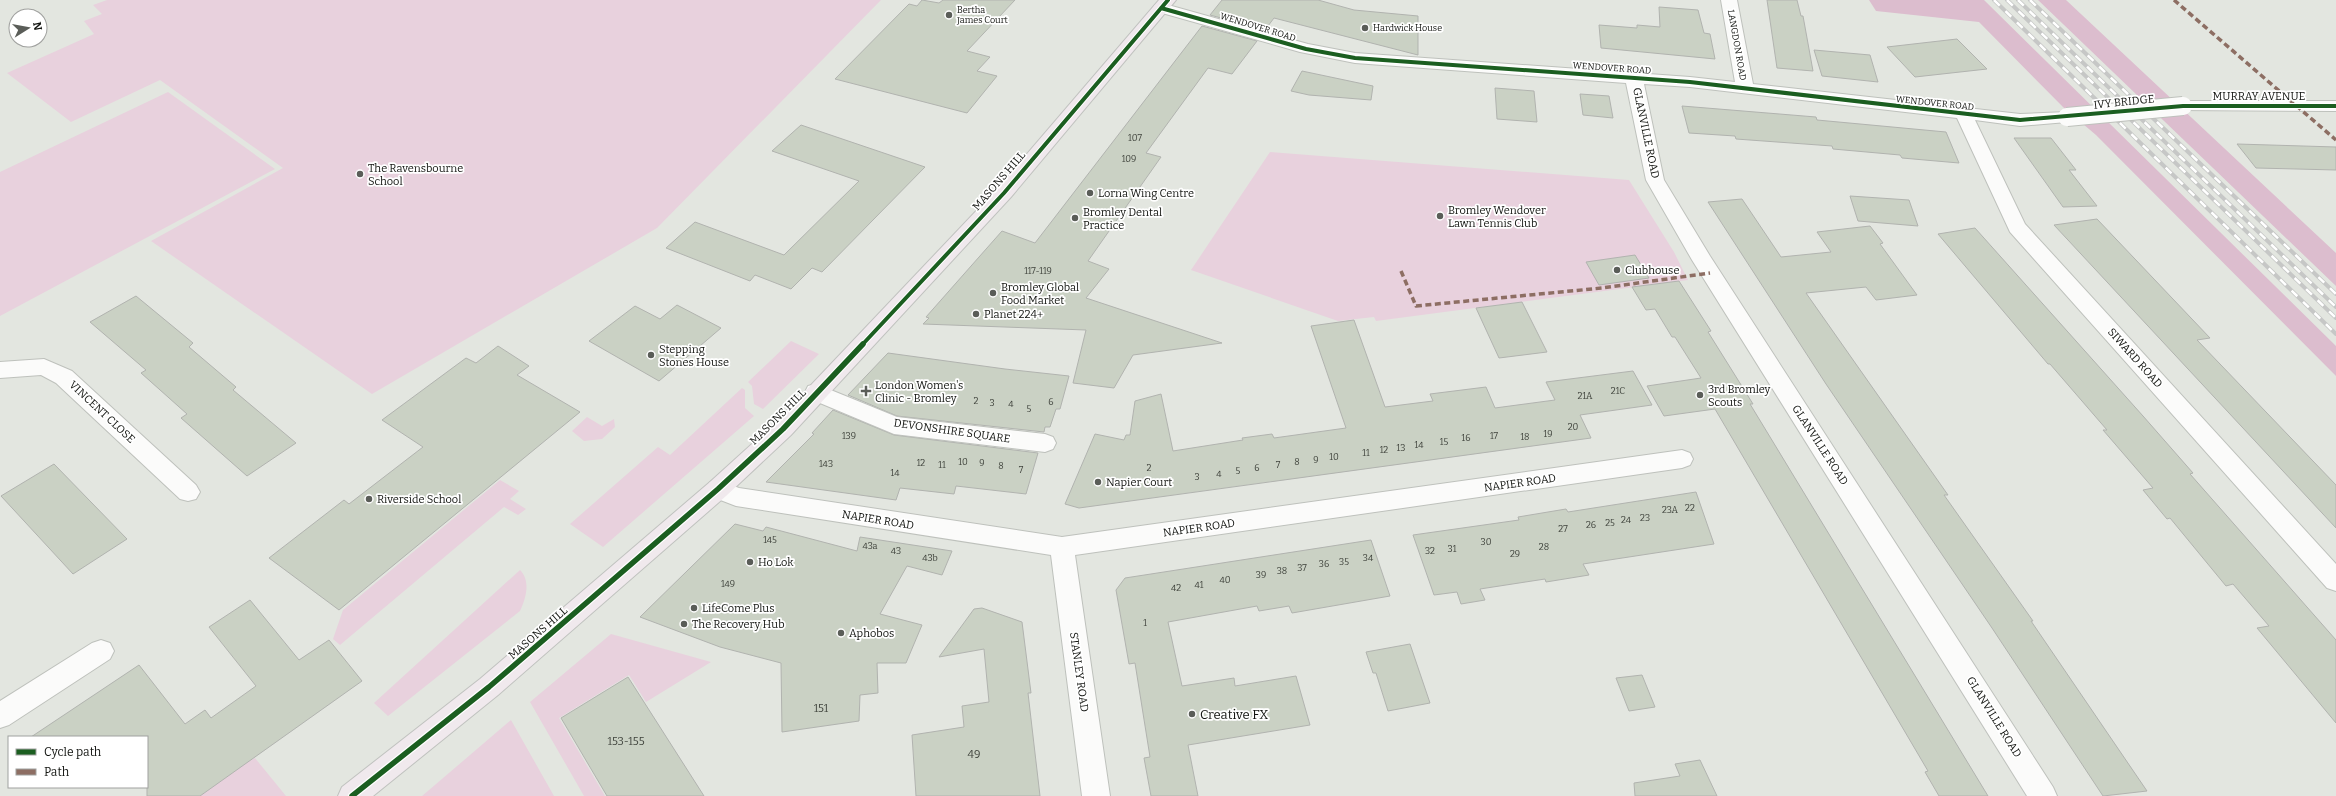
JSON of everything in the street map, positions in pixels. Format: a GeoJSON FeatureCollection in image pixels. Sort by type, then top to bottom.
{"type":"FeatureCollection","features":[{"type":"Feature","properties":{"kind":"main road","name":"MASONS HILL"},"geometry":{"type":"LineString","coordinates":[[352,796],[400,756],[489,687],[718,489],[783,429],[816,392],[1004,193],[1165,4]]}},
{"type":"Feature","properties":{"kind":"street","name":"LANGDON ROAD"},"geometry":{"type":"LineString","coordinates":[[1729,0],[1746,89]]}},
{"type":"Feature","properties":{"kind":"street","name":"WENDOVER ROAD"},"geometry":{"type":"LineString","coordinates":[[1165,4],[1324,54],[1363,59],[1634,78],[2020,120],[2067,118]]}},
{"type":"Feature","properties":{"kind":"street","name":"GLANVILLE ROAD"},"geometry":{"type":"LineString","coordinates":[[1634,78],[1655,180],[1702,260],[2043,796]]}},
{"type":"Feature","properties":{"kind":"street","name":"MURRAY AVENUE"},"geometry":{"type":"LineString","coordinates":[[2183,106],[2336,106]]}},
{"type":"Feature","properties":{"kind":"street","name":"IVY BRIDGE"},"geometry":{"type":"LineString","coordinates":[[2067,118],[2183,106]]}},
{"type":"Feature","properties":{"kind":"street","name":"SIWARD ROAD"},"geometry":{"type":"LineString","coordinates":[[1964,115],[2017,226],[2336,581]]}},
{"type":"Feature","properties":{"kind":"street","name":"VINCENT CLOSE"},"geometry":{"type":"LineString","coordinates":[[0,370],[44,367],[64,377],[188,492]]}},
{"type":"Feature","properties":{"kind":"street","name":"DEVONSHIRE SQUARE"},"geometry":{"type":"LineString","coordinates":[[816,392],[894,425],[1045,443]]}},
{"type":"Feature","properties":{"kind":"street","name":"NAPIER ROAD"},"geometry":{"type":"LineString","coordinates":[[718,489],[736,497],[1062,547],[1682,459]]}},
{"type":"Feature","properties":{"kind":"street","name":"STANLEY ROAD"},"geometry":{"type":"LineString","coordinates":[[1062,547],[1096,796]]}},
{"type":"Feature","properties":{"kind":"street"},"geometry":{"type":"LineString","coordinates":[[0,716],[101,651]]}},
{"type":"Feature","properties":{"kind":"shaded area","name":"The Ravensbourne School"},"geometry":{"type":"Polygon","coordinates":[[[107,0],[881,0],[657,228],[372,394],[151,241],[283,168],[160,80],[71,122],[7,73],[94,34],[84,21],[102,14],[93,5],[107,0]]]}},
{"type":"Feature","properties":{"kind":"shaded area"},"geometry":{"type":"Polygon","coordinates":[[[1869,0],[1984,0],[2336,346],[2336,376],[2096,135],[2063,107],[1979,22],[1876,11],[1869,0]]]}},
{"type":"Feature","properties":{"kind":"shaded area"},"geometry":{"type":"Polygon","coordinates":[[[2038,0],[2066,0],[2336,253],[2336,286],[2038,0]]]}},
{"type":"Feature","properties":{"kind":"shaded area"},"geometry":{"type":"Polygon","coordinates":[[[168,92],[275,169],[0,316],[0,172],[168,92]]]}},
{"type":"Feature","properties":{"kind":"shaded area","name":"Bromley Wendover Lawn Tennis Club"},"geometry":{"type":"Polygon","coordinates":[[[1270,152],[1629,180],[1674,252],[1688,280],[1376,321],[1374,317],[1338,321],[1191,270],[1270,152]]]}},
{"type":"Feature","properties":{"kind":"shaded area"},"geometry":{"type":"Polygon","coordinates":[[[791,341],[819,354],[763,409],[754,404],[752,386],[748,382],[791,341]]]}},
{"type":"Feature","properties":{"kind":"shaded area"},"geometry":{"type":"Polygon","coordinates":[[[742,388],[745,390],[745,408],[754,416],[603,547],[570,524],[658,447],[670,455],[742,388]]]}},
{"type":"Feature","properties":{"kind":"shaded area"},"geometry":{"type":"Polygon","coordinates":[[[587,417],[602,426],[614,419],[615,427],[602,439],[584,441],[572,431],[587,417]]]}},
{"type":"Feature","properties":{"kind":"shaded area"},"geometry":{"type":"Polygon","coordinates":[[[500,480],[519,491],[510,499],[526,509],[518,515],[504,507],[340,645],[333,639],[343,610],[500,480]]]}},
{"type":"Feature","properties":{"kind":"shaded area"},"geometry":{"type":"Polygon","coordinates":[[[520,570],[525,579],[526,595],[520,611],[388,716],[374,703],[520,570]]]}},
{"type":"Feature","properties":{"kind":"shaded area"},"geometry":{"type":"Polygon","coordinates":[[[611,634],[711,662],[646,702],[629,675],[559,718],[605,796],[584,796],[530,702],[611,634]]]}},
{"type":"Feature","properties":{"kind":"shaded area"},"geometry":{"type":"Polygon","coordinates":[[[511,720],[554,796],[422,796],[511,720]]]}},
{"type":"Feature","properties":{"kind":"shaded area"},"geometry":{"type":"Polygon","coordinates":[[[255,758],[286,796],[200,796],[247,762],[255,758]]]}},
{"type":"Feature","properties":{"kind":"building"},"geometry":{"type":"Polygon","coordinates":[[[922,0],[939,3],[943,0],[1015,0],[967,51],[990,57],[977,71],[997,76],[967,113],[835,79],[909,4],[917,6],[922,0]]]}},
{"type":"Feature","properties":{"kind":"building","name":"Hardwick House"},"geometry":{"type":"Polygon","coordinates":[[[1222,0],[1318,0],[1354,10],[1418,16],[1418,55],[1274,18],[1265,30],[1210,15],[1222,0]]]}},
{"type":"Feature","properties":{"kind":"building"},"geometry":{"type":"Polygon","coordinates":[[[1767,0],[1797,0],[1801,16],[1803,16],[1813,71],[1777,68],[1767,0]]]}},
{"type":"Feature","properties":{"kind":"building"},"geometry":{"type":"Polygon","coordinates":[[[1659,7],[1698,10],[1704,33],[1710,34],[1715,59],[1601,48],[1599,25],[1637,28],[1637,25],[1660,27],[1659,7]]]}},
{"type":"Feature","properties":{"kind":"building"},"geometry":{"type":"Polygon","coordinates":[[[1202,26],[1257,41],[1232,74],[1208,68],[1146,153],[1161,157],[1088,261],[1109,269],[1086,298],[1222,343],[1133,355],[1114,388],[1073,383],[1086,330],[923,324],[929,318],[926,317],[1002,231],[1035,243],[1202,26]]]}},
{"type":"Feature","properties":{"kind":"building"},"geometry":{"type":"Polygon","coordinates":[[[1957,39],[1987,69],[1915,77],[1887,47],[1957,39]]]}},
{"type":"Feature","properties":{"kind":"building"},"geometry":{"type":"Polygon","coordinates":[[[1814,50],[1870,55],[1878,82],[1822,76],[1814,50]]]}},
{"type":"Feature","properties":{"kind":"building"},"geometry":{"type":"Polygon","coordinates":[[[1302,71],[1373,86],[1371,100],[1309,95],[1291,91],[1302,71]]]}},
{"type":"Feature","properties":{"kind":"building"},"geometry":{"type":"Polygon","coordinates":[[[1495,88],[1534,91],[1537,122],[1497,119],[1495,88]]]}},
{"type":"Feature","properties":{"kind":"building"},"geometry":{"type":"Polygon","coordinates":[[[1580,94],[1609,96],[1613,118],[1583,115],[1580,94]]]}},
{"type":"Feature","properties":{"kind":"building"},"geometry":{"type":"Polygon","coordinates":[[[1682,106],[1816,117],[1817,120],[1946,132],[1959,163],[1902,158],[1900,155],[1833,149],[1832,146],[1736,139],[1735,136],[1689,133],[1682,106]]]}},
{"type":"Feature","properties":{"kind":"building"},"geometry":{"type":"Polygon","coordinates":[[[801,125],[925,167],[822,272],[812,268],[791,289],[755,275],[750,281],[666,248],[695,222],[784,255],[859,181],[772,151],[801,125]]]}},
{"type":"Feature","properties":{"kind":"building"},"geometry":{"type":"Polygon","coordinates":[[[2014,138],[2051,138],[2076,170],[2069,170],[2097,206],[2063,207],[2014,138]]]}},
{"type":"Feature","properties":{"kind":"building"},"geometry":{"type":"Polygon","coordinates":[[[2237,144],[2336,147],[2336,170],[2256,168],[2237,144]]]}},
{"type":"Feature","properties":{"kind":"building"},"geometry":{"type":"Polygon","coordinates":[[[1850,196],[1909,200],[1918,226],[1858,221],[1850,196]]]}},
{"type":"Feature","properties":{"kind":"building"},"geometry":{"type":"Polygon","coordinates":[[[1742,199],[1781,257],[1831,252],[1817,232],[1870,226],[1883,243],[1880,244],[1917,295],[1876,300],[1866,287],[1806,293],[1948,495],[1944,495],[2033,621],[2031,621],[2147,791],[2103,796],[1992,628],[1826,384],[1708,202],[1742,199]]]}},
{"type":"Feature","properties":{"kind":"building"},"geometry":{"type":"Polygon","coordinates":[[[2097,219],[2210,338],[2197,340],[2336,485],[2336,528],[2054,225],[2097,219]]]}},
{"type":"Feature","properties":{"kind":"building"},"geometry":{"type":"Polygon","coordinates":[[[1975,228],[2193,473],[2190,474],[2336,640],[2336,723],[2257,628],[2269,626],[2233,584],[2226,586],[2170,518],[2167,519],[2143,490],[2153,488],[2103,430],[2107,430],[2050,364],[2048,364],[1938,234],[1975,228]]]}},
{"type":"Feature","properties":{"kind":"building","name":"Clubhouse"},"geometry":{"type":"Polygon","coordinates":[[[1635,255],[1649,278],[1599,285],[1586,262],[1635,255]]]}},
{"type":"Feature","properties":{"kind":"building"},"geometry":{"type":"Polygon","coordinates":[[[1679,281],[1711,331],[1708,332],[1753,404],[1750,404],[1988,796],[1939,796],[1925,772],[1928,771],[1715,409],[1664,416],[1647,386],[1701,378],[1675,337],[1672,337],[1655,309],[1646,310],[1632,287],[1679,281]]]}},
{"type":"Feature","properties":{"kind":"building"},"geometry":{"type":"Polygon","coordinates":[[[136,296],[193,343],[189,347],[236,387],[233,390],[296,443],[247,476],[181,418],[187,414],[141,373],[146,370],[90,322],[136,296]]]}},
{"type":"Feature","properties":{"kind":"building"},"geometry":{"type":"Polygon","coordinates":[[[1522,302],[1547,352],[1499,358],[1476,308],[1522,302]]]}},
{"type":"Feature","properties":{"kind":"building","name":"Stepping Stones House"},"geometry":{"type":"Polygon","coordinates":[[[677,305],[721,328],[659,381],[589,341],[635,306],[660,319],[677,305]]]}},
{"type":"Feature","properties":{"kind":"building"},"geometry":{"type":"Polygon","coordinates":[[[1354,320],[1385,407],[1433,401],[1430,394],[1486,387],[1495,408],[1555,400],[1546,382],[1633,371],[1652,405],[1580,415],[1591,438],[1079,508],[1065,504],[1095,434],[1124,440],[1126,435],[1130,435],[1135,401],[1161,394],[1173,451],[1272,434],[1274,438],[1346,428],[1311,326],[1354,320]]]}},
{"type":"Feature","properties":{"kind":"building"},"geometry":{"type":"Polygon","coordinates":[[[498,346],[529,366],[517,375],[580,412],[339,610],[269,558],[344,500],[349,504],[423,447],[382,420],[466,358],[476,363],[498,346]]]}},
{"type":"Feature","properties":{"kind":"building"},"geometry":{"type":"Polygon","coordinates":[[[888,353],[1069,376],[1060,409],[1056,409],[1050,427],[1045,427],[1044,432],[897,416],[848,395],[888,353]]]}},
{"type":"Feature","properties":{"kind":"building"},"geometry":{"type":"Polygon","coordinates":[[[833,410],[894,435],[1038,453],[1026,494],[956,486],[954,494],[900,488],[896,500],[766,482],[814,434],[812,433],[833,410]]]}},
{"type":"Feature","properties":{"kind":"building"},"geometry":{"type":"Polygon","coordinates":[[[54,464],[127,539],[73,574],[1,496],[54,464]]]}},
{"type":"Feature","properties":{"kind":"building"},"geometry":{"type":"Polygon","coordinates":[[[1696,492],[1714,544],[1583,564],[1589,575],[1546,582],[1545,579],[1480,589],[1485,600],[1461,604],[1457,592],[1434,595],[1413,535],[1519,520],[1518,517],[1566,509],[1568,512],[1696,492]]]}},
{"type":"Feature","properties":{"kind":"building"},"geometry":{"type":"Polygon","coordinates":[[[735,524],[763,531],[766,527],[857,551],[860,537],[952,551],[942,575],[907,566],[880,614],[922,625],[906,663],[877,663],[878,693],[860,695],[859,721],[782,732],[781,663],[720,647],[640,617],[735,524]]]}},
{"type":"Feature","properties":{"kind":"building"},"geometry":{"type":"Polygon","coordinates":[[[1371,540],[1390,596],[1292,613],[1289,606],[1259,611],[1257,606],[1168,622],[1182,686],[1234,678],[1235,686],[1296,676],[1310,725],[1188,745],[1198,796],[1151,796],[1144,758],[1150,757],[1135,663],[1129,664],[1116,590],[1125,578],[1371,540]]]}},
{"type":"Feature","properties":{"kind":"building"},"geometry":{"type":"Polygon","coordinates":[[[250,600],[299,660],[329,640],[362,681],[200,796],[147,796],[148,736],[32,736],[139,665],[185,724],[205,710],[211,718],[256,686],[209,627],[250,600]]]}},
{"type":"Feature","properties":{"kind":"building"},"geometry":{"type":"Polygon","coordinates":[[[982,608],[1022,622],[1031,693],[1028,693],[1040,796],[916,796],[912,735],[964,727],[962,706],[989,702],[984,649],[939,657],[974,609],[982,608]]]}},
{"type":"Feature","properties":{"kind":"building"},"geometry":{"type":"Polygon","coordinates":[[[1410,644],[1430,703],[1388,711],[1376,673],[1373,673],[1366,652],[1410,644]]]}},
{"type":"Feature","properties":{"kind":"building"},"geometry":{"type":"Polygon","coordinates":[[[1642,675],[1655,707],[1629,711],[1616,678],[1642,675]]]}},
{"type":"Feature","properties":{"kind":"building"},"geometry":{"type":"Polygon","coordinates":[[[628,677],[704,796],[607,796],[561,718],[628,677]]]}},
{"type":"Feature","properties":{"kind":"building"},"geometry":{"type":"Polygon","coordinates":[[[1700,760],[1717,796],[1635,796],[1634,783],[1680,776],[1675,764],[1700,760]]]}},
{"type":"Feature","properties":{"kind":"railway"},"geometry":{"type":"LineString","coordinates":[[1994,0],[2336,334]]}},
{"type":"Feature","properties":{"kind":"railway"},"geometry":{"type":"LineString","coordinates":[[2007,0],[2336,318]]}},
{"type":"Feature","properties":{"kind":"railway"},"geometry":{"type":"LineString","coordinates":[[2018,0],[2336,307]]}},
{"type":"Feature","properties":{"kind":"railway"},"geometry":{"type":"LineString","coordinates":[[2030,0],[2336,294]]}},
{"type":"Feature","properties":{"kind":"marked path"},"geometry":{"type":"LineString","coordinates":[[2174,0],[2336,140]]}},
{"type":"Feature","properties":{"kind":"marked path"},"geometry":{"type":"LineString","coordinates":[[1401,271],[1416,306],[1602,288],[1710,273]]}},
{"type":"Feature","properties":{"kind":"cycle path"},"geometry":{"type":"LineString","coordinates":[[352,796],[400,756],[489,687],[718,489],[783,429],[1004,193],[1168,0]]}},
{"type":"Feature","properties":{"kind":"cycle path"},"geometry":{"type":"LineString","coordinates":[[1161,8],[1210,20],[1306,49],[1355,58],[1690,82],[2020,120],[2183,106],[2336,106]]}},
{"type":"Feature","properties":{"kind":"place","name":"Bertha James Court"},"geometry":{"type":"Point","coordinates":[949,15]}},
{"type":"Feature","properties":{"kind":"place","name":"Hardwick House"},"geometry":{"type":"Point","coordinates":[1365,28]}},
{"type":"Feature","properties":{"kind":"place","name":"The Ravensbourne School"},"geometry":{"type":"Point","coordinates":[360,174]}},
{"type":"Feature","properties":{"kind":"place","name":"Lorna Wing Centre"},"geometry":{"type":"Point","coordinates":[1090,193]}},
{"type":"Feature","properties":{"kind":"place","name":"Bromley Wendover Lawn Tennis Club"},"geometry":{"type":"Point","coordinates":[1440,216]}},
{"type":"Feature","properties":{"kind":"place","name":"Bromley Dental Practice"},"geometry":{"type":"Point","coordinates":[1075,218]}},
{"type":"Feature","properties":{"kind":"place","name":"Clubhouse"},"geometry":{"type":"Point","coordinates":[1617,270]}},
{"type":"Feature","properties":{"kind":"place","name":"Bromley Global Food Market"},"geometry":{"type":"Point","coordinates":[993,293]}},
{"type":"Feature","properties":{"kind":"place","name":"Planet 224+"},"geometry":{"type":"Point","coordinates":[976,314]}},
{"type":"Feature","properties":{"kind":"place","name":"Stepping Stones House"},"geometry":{"type":"Point","coordinates":[651,355]}},
{"type":"Feature","properties":{"kind":"place","name":"London Women's Clinic - Bromley"},"geometry":{"type":"Point","coordinates":[866,391]}},
{"type":"Feature","properties":{"kind":"place","name":"3rd Bromley Scouts"},"geometry":{"type":"Point","coordinates":[1700,395]}},
{"type":"Feature","properties":{"kind":"place","name":"Napier Court"},"geometry":{"type":"Point","coordinates":[1098,482]}},
{"type":"Feature","properties":{"kind":"place","name":"Riverside School"},"geometry":{"type":"Point","coordinates":[369,499]}},
{"type":"Feature","properties":{"kind":"place","name":"Ho Lok"},"geometry":{"type":"Point","coordinates":[750,562]}},
{"type":"Feature","properties":{"kind":"place","name":"LifeCome Plus"},"geometry":{"type":"Point","coordinates":[694,608]}},
{"type":"Feature","properties":{"kind":"place","name":"The Recovery Hub"},"geometry":{"type":"Point","coordinates":[684,624]}},
{"type":"Feature","properties":{"kind":"place","name":"Aphobos"},"geometry":{"type":"Point","coordinates":[841,633]}},
{"type":"Feature","properties":{"kind":"place","name":"Creative FX"},"geometry":{"type":"Point","coordinates":[1192,714]}}]}
